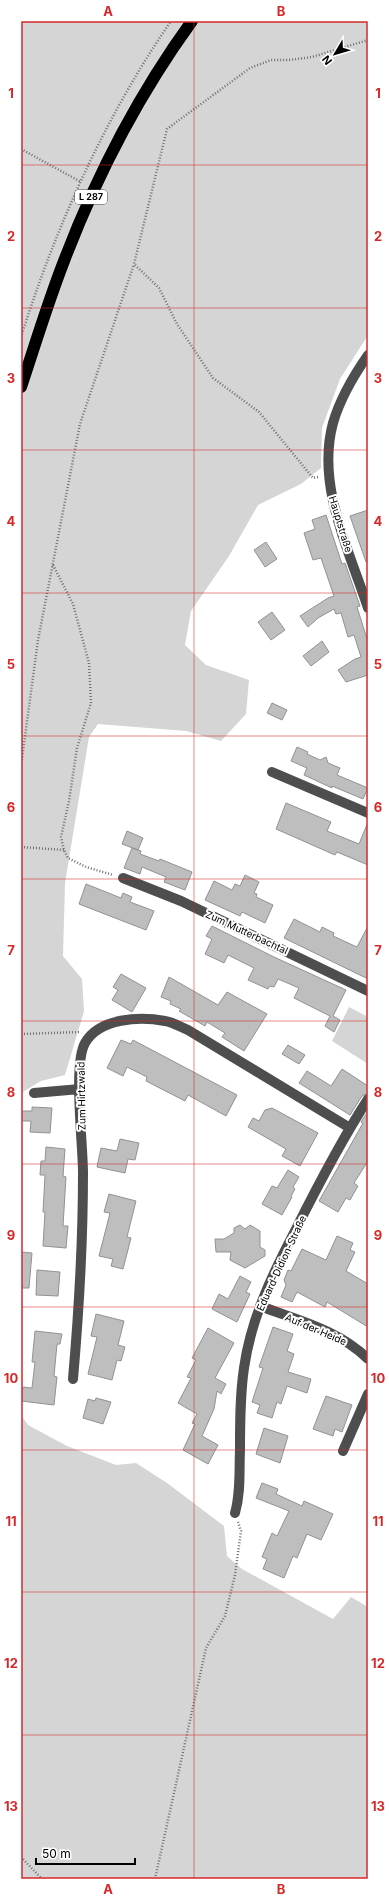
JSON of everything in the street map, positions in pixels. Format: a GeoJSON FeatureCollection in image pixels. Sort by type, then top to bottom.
{"type":"FeatureCollection","features":[{"type":"Feature","properties":{"kind":"highway","name":"L 287"},"geometry":{"type":"LineString","coordinates":[[21,387],[64,260],[92,195],[148,89],[192,21]]}},
{"type":"Feature","properties":{"kind":"street","name":"Hauptstraße"},"geometry":{"type":"LineString","coordinates":[[368,355],[357,371],[333,423],[329,450],[329,477],[335,511],[368,608]]}},
{"type":"Feature","properties":{"kind":"street"},"geometry":{"type":"LineString","coordinates":[[272,772],[368,813]]}},
{"type":"Feature","properties":{"kind":"street","name":"Zum Mutterbachtal"},"geometry":{"type":"LineString","coordinates":[[124,878],[181,901],[368,991]]}},
{"type":"Feature","properties":{"kind":"street"},"geometry":{"type":"LineString","coordinates":[[92,1033],[110,1023],[141,1019],[166,1021],[188,1030],[350,1128]]}},
{"type":"Feature","properties":{"kind":"street","name":"Zum Hirtzwald"},"geometry":{"type":"LineString","coordinates":[[72,1379],[78,1315],[82,1238],[83,1171],[80,1089],[81,1052],[92,1033]]}},
{"type":"Feature","properties":{"kind":"street"},"geometry":{"type":"LineString","coordinates":[[34,1093],[80,1089]]}},
{"type":"Feature","properties":{"kind":"street","name":"Eduard-Didion-Straße"},"geometry":{"type":"LineString","coordinates":[[235,1513],[239,1496],[240,1404],[244,1367],[250,1335],[260,1306],[275,1272],[312,1197],[350,1128],[368,1099]]}},
{"type":"Feature","properties":{"kind":"street","name":"Auf der Heide"},"geometry":{"type":"LineString","coordinates":[[260,1306],[320,1328],[348,1342],[368,1359]]}},
{"type":"Feature","properties":{"kind":"street"},"geometry":{"type":"LineString","coordinates":[[343,1451],[368,1394]]}},
{"type":"Feature","properties":{"kind":"path"},"geometry":{"type":"LineString","coordinates":[[21,766],[38,640],[80,424],[134,264],[167,129],[250,68],[271,60],[289,60],[312,57],[368,40]]}},
{"type":"Feature","properties":{"kind":"path"},"geometry":{"type":"LineString","coordinates":[[21,149],[81,182]]}},
{"type":"Feature","properties":{"kind":"path"},"geometry":{"type":"LineString","coordinates":[[134,264],[159,288],[177,324],[213,378],[260,412],[313,478],[329,477]]}},
{"type":"Feature","properties":{"kind":"path"},"geometry":{"type":"LineString","coordinates":[[53,565],[72,604],[90,663],[91,703],[77,748],[69,801],[61,837],[64,850],[68,858],[86,867],[124,878]]}},
{"type":"Feature","properties":{"kind":"path"},"geometry":{"type":"LineString","coordinates":[[21,847],[64,850]]}},
{"type":"Feature","properties":{"kind":"path"},"geometry":{"type":"LineString","coordinates":[[21,1034],[72,1031],[92,1033]]}},
{"type":"Feature","properties":{"kind":"path"},"geometry":{"type":"LineString","coordinates":[[155,1879],[206,1648],[224,1616],[235,1575],[241,1531],[235,1513]]}},
{"type":"Feature","properties":{"kind":"path"},"geometry":{"type":"LineString","coordinates":[[21,1857],[42,1879]]}},
{"type":"Feature","properties":{"kind":"shaded area"},"geometry":{"type":"Polygon","coordinates":[[[21,21],[368,21],[368,335],[340,379],[322,428],[321,468],[301,484],[258,505],[229,556],[191,611],[185,645],[206,665],[249,680],[246,714],[221,741],[186,731],[98,724],[89,737],[65,883],[63,956],[82,979],[84,1011],[65,1075],[41,1081],[21,1093],[21,21]]]}},
{"type":"Feature","properties":{"kind":"shaded area"},"geometry":{"type":"Polygon","coordinates":[[[349,1007],[368,1017],[368,1064],[332,1041],[349,1007]]]}},
{"type":"Feature","properties":{"kind":"shaded area"},"geometry":{"type":"Polygon","coordinates":[[[21,1415],[28,1425],[67,1446],[116,1465],[136,1463],[167,1483],[224,1526],[227,1556],[242,1569],[333,1619],[351,1597],[368,1607],[368,1879],[21,1879],[21,1415]]]}},
{"type":"Feature","properties":{"kind":"building"},"geometry":{"type":"Polygon","coordinates":[[[368,510],[368,562],[366,562],[350,516],[368,510]]]}},
{"type":"Feature","properties":{"kind":"building"},"geometry":{"type":"Polygon","coordinates":[[[326,515],[342,564],[345,563],[360,606],[357,607],[368,642],[368,675],[346,682],[338,670],[355,659],[361,657],[354,635],[348,637],[341,613],[336,614],[334,609],[318,618],[308,627],[300,616],[328,598],[334,596],[321,558],[313,560],[304,533],[315,529],[312,520],[326,515]]]}},
{"type":"Feature","properties":{"kind":"building"},"geometry":{"type":"Polygon","coordinates":[[[266,542],[277,559],[265,567],[254,550],[266,542]]]}},
{"type":"Feature","properties":{"kind":"building"},"geometry":{"type":"Polygon","coordinates":[[[272,612],[285,630],[271,640],[258,622],[272,612]]]}},
{"type":"Feature","properties":{"kind":"building"},"geometry":{"type":"Polygon","coordinates":[[[322,641],[329,652],[311,666],[303,656],[322,641]]]}},
{"type":"Feature","properties":{"kind":"building"},"geometry":{"type":"Polygon","coordinates":[[[272,703],[287,710],[282,720],[267,713],[272,703]]]}},
{"type":"Feature","properties":{"kind":"building"},"geometry":{"type":"Polygon","coordinates":[[[297,747],[320,760],[326,757],[328,763],[340,768],[337,775],[368,788],[363,799],[332,786],[332,788],[304,775],[307,768],[291,761],[297,747]]]}},
{"type":"Feature","properties":{"kind":"building"},"geometry":{"type":"Polygon","coordinates":[[[286,803],[331,822],[327,831],[359,844],[368,822],[368,865],[337,852],[335,855],[276,829],[286,803]]]}},
{"type":"Feature","properties":{"kind":"building"},"geometry":{"type":"Polygon","coordinates":[[[127,831],[143,838],[138,850],[122,844],[127,831]]]}},
{"type":"Feature","properties":{"kind":"building"},"geometry":{"type":"Polygon","coordinates":[[[132,848],[141,851],[140,854],[159,861],[160,859],[192,872],[185,890],[164,882],[166,877],[142,867],[140,874],[124,868],[132,848]]]}},
{"type":"Feature","properties":{"kind":"building"},"geometry":{"type":"Polygon","coordinates":[[[245,875],[259,882],[254,893],[257,894],[256,897],[273,905],[265,923],[242,912],[240,916],[205,900],[214,881],[232,890],[235,884],[240,886],[245,875]]]}},
{"type":"Feature","properties":{"kind":"building"},"geometry":{"type":"Polygon","coordinates":[[[86,884],[121,898],[123,893],[132,897],[130,902],[154,911],[146,930],[79,904],[86,884]]]}},
{"type":"Feature","properties":{"kind":"building"},"geometry":{"type":"Polygon","coordinates":[[[294,919],[320,932],[322,927],[334,933],[333,936],[357,947],[368,926],[368,979],[284,938],[294,919]]]}},
{"type":"Feature","properties":{"kind":"building"},"geometry":{"type":"Polygon","coordinates":[[[212,926],[274,957],[346,990],[333,1016],[340,1020],[334,1032],[325,1026],[330,1016],[294,998],[299,988],[278,979],[274,987],[270,986],[268,989],[248,980],[254,968],[228,955],[224,963],[205,954],[212,939],[206,936],[212,926]]]}},
{"type":"Feature","properties":{"kind":"building"},"geometry":{"type":"Polygon","coordinates":[[[121,974],[146,988],[132,1012],[112,1000],[118,990],[113,987],[121,974]]]}},
{"type":"Feature","properties":{"kind":"building"},"geometry":{"type":"Polygon","coordinates":[[[169,977],[218,1005],[227,992],[267,1014],[244,1051],[222,1037],[225,1033],[207,1022],[205,1026],[179,1011],[181,1009],[170,1004],[171,1001],[161,997],[169,977]]]}},
{"type":"Feature","properties":{"kind":"building"},"geometry":{"type":"Polygon","coordinates":[[[121,1040],[131,1044],[133,1040],[237,1095],[226,1116],[188,1095],[185,1101],[146,1081],[147,1077],[127,1067],[123,1076],[107,1068],[121,1040]]]}},
{"type":"Feature","properties":{"kind":"building"},"geometry":{"type":"Polygon","coordinates":[[[288,1045],[305,1055],[299,1064],[282,1054],[288,1045]]]}},
{"type":"Feature","properties":{"kind":"building"},"geometry":{"type":"Polygon","coordinates":[[[342,1069],[368,1086],[368,1093],[362,1096],[350,1115],[299,1083],[307,1071],[331,1086],[342,1069]]]}},
{"type":"Feature","properties":{"kind":"building"},"geometry":{"type":"Polygon","coordinates":[[[32,1107],[52,1108],[50,1133],[30,1132],[31,1121],[21,1121],[21,1111],[32,1111],[32,1107]]]}},
{"type":"Feature","properties":{"kind":"building"},"geometry":{"type":"Polygon","coordinates":[[[272,1108],[318,1133],[300,1166],[282,1156],[286,1149],[248,1127],[253,1118],[259,1121],[265,1110],[272,1108]]]}},
{"type":"Feature","properties":{"kind":"building"},"geometry":{"type":"Polygon","coordinates":[[[368,1111],[368,1161],[354,1183],[358,1186],[350,1200],[346,1198],[338,1212],[319,1201],[363,1123],[361,1122],[368,1111]]]}},
{"type":"Feature","properties":{"kind":"building"},"geometry":{"type":"Polygon","coordinates":[[[120,1139],[139,1143],[135,1160],[128,1159],[125,1173],[97,1167],[101,1148],[117,1151],[120,1139]]]}},
{"type":"Feature","properties":{"kind":"building"},"geometry":{"type":"Polygon","coordinates":[[[46,1147],[65,1149],[63,1176],[66,1177],[63,1226],[68,1226],[66,1248],[43,1246],[45,1175],[40,1175],[41,1161],[45,1161],[46,1147]]]}},
{"type":"Feature","properties":{"kind":"building"},"geometry":{"type":"Polygon","coordinates":[[[288,1170],[299,1177],[293,1187],[295,1189],[291,1196],[292,1197],[282,1215],[262,1204],[272,1186],[277,1188],[288,1170]]]}},
{"type":"Feature","properties":{"kind":"building"},"geometry":{"type":"Polygon","coordinates":[[[109,1194],[136,1201],[127,1237],[131,1238],[123,1269],[111,1266],[113,1259],[99,1256],[110,1213],[104,1212],[109,1194]]]}},
{"type":"Feature","properties":{"kind":"building"},"geometry":{"type":"Polygon","coordinates":[[[240,1225],[245,1229],[250,1225],[260,1231],[260,1247],[265,1250],[265,1256],[245,1268],[230,1260],[231,1252],[216,1252],[215,1239],[224,1239],[234,1233],[234,1228],[240,1225]]]}},
{"type":"Feature","properties":{"kind":"building"},"geometry":{"type":"Polygon","coordinates":[[[337,1236],[353,1243],[350,1250],[355,1252],[346,1271],[368,1284],[368,1327],[327,1302],[325,1307],[297,1292],[292,1302],[281,1297],[286,1285],[284,1280],[288,1270],[291,1271],[302,1249],[326,1260],[337,1236]]]}},
{"type":"Feature","properties":{"kind":"building"},"geometry":{"type":"Polygon","coordinates":[[[21,1252],[32,1253],[29,1288],[21,1288],[21,1252]]]}},
{"type":"Feature","properties":{"kind":"building"},"geometry":{"type":"Polygon","coordinates":[[[37,1270],[60,1272],[58,1296],[36,1295],[37,1270]]]}},
{"type":"Feature","properties":{"kind":"building"},"geometry":{"type":"Polygon","coordinates":[[[240,1276],[251,1282],[246,1292],[250,1294],[237,1322],[212,1309],[219,1294],[228,1299],[240,1276]]]}},
{"type":"Feature","properties":{"kind":"building"},"geometry":{"type":"Polygon","coordinates":[[[96,1314],[124,1321],[118,1345],[125,1347],[121,1361],[117,1360],[112,1380],[88,1374],[97,1337],[91,1336],[96,1314]]]}},
{"type":"Feature","properties":{"kind":"building"},"geometry":{"type":"Polygon","coordinates":[[[273,1327],[293,1334],[287,1351],[294,1354],[288,1372],[311,1379],[307,1393],[287,1386],[281,1404],[277,1402],[272,1418],[257,1413],[260,1405],[252,1402],[263,1368],[259,1367],[273,1327]]]}},
{"type":"Feature","properties":{"kind":"building"},"geometry":{"type":"Polygon","coordinates":[[[208,1328],[234,1343],[215,1378],[226,1384],[221,1394],[217,1391],[214,1409],[202,1436],[218,1445],[208,1464],[183,1450],[195,1424],[192,1423],[197,1414],[178,1403],[191,1378],[187,1377],[196,1360],[192,1358],[208,1328]]]}},
{"type":"Feature","properties":{"kind":"building"},"geometry":{"type":"Polygon","coordinates":[[[35,1331],[62,1334],[60,1344],[57,1344],[54,1376],[57,1377],[54,1405],[21,1401],[23,1387],[32,1388],[35,1362],[32,1362],[35,1331]]]}},
{"type":"Feature","properties":{"kind":"building"},"geometry":{"type":"Polygon","coordinates":[[[326,1396],[352,1405],[342,1432],[335,1429],[333,1436],[313,1429],[326,1396]]]}},
{"type":"Feature","properties":{"kind":"building"},"geometry":{"type":"Polygon","coordinates":[[[96,1398],[111,1402],[103,1424],[83,1418],[88,1399],[95,1401],[96,1398]]]}},
{"type":"Feature","properties":{"kind":"building"},"geometry":{"type":"Polygon","coordinates":[[[264,1428],[288,1436],[280,1463],[256,1454],[264,1428]]]}},
{"type":"Feature","properties":{"kind":"building"},"geometry":{"type":"Polygon","coordinates":[[[262,1483],[278,1489],[276,1494],[302,1506],[304,1501],[333,1514],[321,1540],[307,1534],[297,1558],[293,1556],[284,1578],[263,1569],[267,1559],[262,1557],[272,1533],[277,1536],[289,1511],[256,1498],[262,1483]]]}}]}
